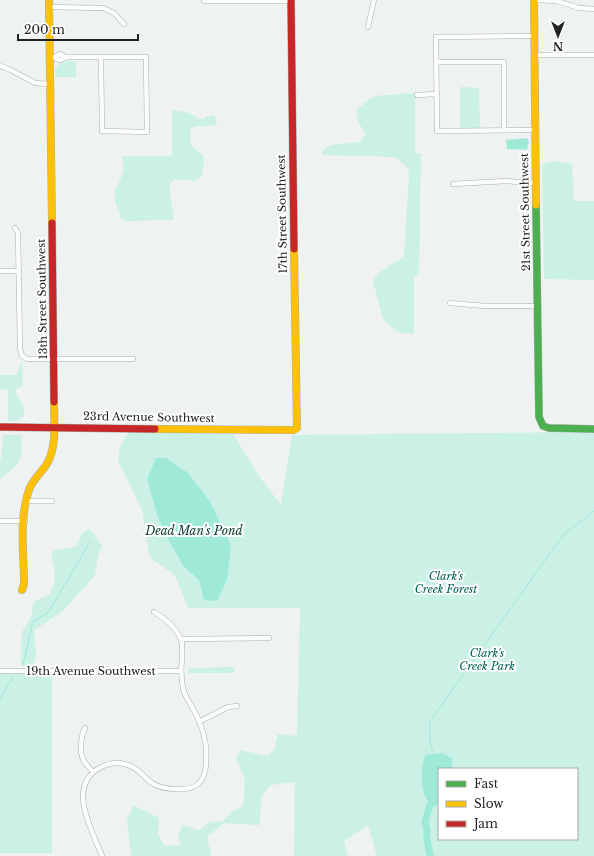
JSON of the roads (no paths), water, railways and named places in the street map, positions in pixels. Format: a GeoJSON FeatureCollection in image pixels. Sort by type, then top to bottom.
{"type":"FeatureCollection","features":[{"type":"Feature","properties":{"kind":"street"},"geometry":{"type":"LineString","coordinates":[[368,27],[374,0]]}},
{"type":"Feature","properties":{"kind":"street"},"geometry":{"type":"LineString","coordinates":[[534,0],[557,1],[579,8],[594,9]]}},
{"type":"Feature","properties":{"kind":"street","name":"21st Street Southwest"},"geometry":{"type":"LineString","coordinates":[[534,0],[538,413],[542,424],[546,427],[594,429]]}},
{"type":"Feature","properties":{"kind":"street"},"geometry":{"type":"LineString","coordinates":[[204,1],[291,1]]}},
{"type":"Feature","properties":{"kind":"street","name":"17th Street Southwest"},"geometry":{"type":"LineString","coordinates":[[291,1],[297,428]]}},
{"type":"Feature","properties":{"kind":"street"},"geometry":{"type":"LineString","coordinates":[[49,4],[103,8],[114,13],[124,24]]}},
{"type":"Feature","properties":{"kind":"street","name":"13th Street Southwest"},"geometry":{"type":"LineString","coordinates":[[22,590],[24,584],[26,502],[31,484],[44,467],[51,454],[54,427],[49,84],[52,57],[49,4]]}},
{"type":"Feature","properties":{"kind":"street"},"geometry":{"type":"LineString","coordinates":[[534,36],[436,37],[436,62],[437,131],[535,130]]}},
{"type":"Feature","properties":{"kind":"street"},"geometry":{"type":"LineString","coordinates":[[534,56],[594,55]]}},
{"type":"Feature","properties":{"kind":"street"},"geometry":{"type":"LineString","coordinates":[[52,57],[60,60],[66,57],[101,57],[146,57],[147,132],[102,131],[101,57]]}},
{"type":"Feature","properties":{"kind":"street"},"geometry":{"type":"LineString","coordinates":[[436,62],[504,62],[504,130]]}},
{"type":"Feature","properties":{"kind":"street"},"geometry":{"type":"LineString","coordinates":[[0,66],[10,69],[35,83],[49,84]]}},
{"type":"Feature","properties":{"kind":"street"},"geometry":{"type":"LineString","coordinates":[[417,95],[437,94]]}},
{"type":"Feature","properties":{"kind":"street"},"geometry":{"type":"LineString","coordinates":[[453,184],[506,181],[536,183]]}},
{"type":"Feature","properties":{"kind":"street"},"geometry":{"type":"LineString","coordinates":[[15,228],[18,233],[21,354],[27,359],[133,359]]}},
{"type":"Feature","properties":{"kind":"street"},"geometry":{"type":"LineString","coordinates":[[0,271],[19,271]]}},
{"type":"Feature","properties":{"kind":"street"},"geometry":{"type":"LineString","coordinates":[[450,303],[537,306]]}},
{"type":"Feature","properties":{"kind":"street","name":"23rd Avenue Southwest"},"geometry":{"type":"LineString","coordinates":[[0,427],[294,430],[297,428]]}},
{"type":"Feature","properties":{"kind":"street"},"geometry":{"type":"LineString","coordinates":[[26,502],[52,501]]}},
{"type":"Feature","properties":{"kind":"street"},"geometry":{"type":"LineString","coordinates":[[0,521],[25,521]]}},
{"type":"Feature","properties":{"kind":"street"},"geometry":{"type":"LineString","coordinates":[[102,856],[92,834],[84,802],[84,788],[93,772],[108,764],[122,763],[136,768],[152,783],[163,788],[186,788],[197,785],[205,774],[207,755],[205,738],[200,722],[184,693],[181,639],[167,621],[154,612]]}},
{"type":"Feature","properties":{"kind":"street"},"geometry":{"type":"LineString","coordinates":[[181,639],[269,638]]}},
{"type":"Feature","properties":{"kind":"street","name":"19th Avenue Southwest"},"geometry":{"type":"LineString","coordinates":[[0,671],[182,671]]}},
{"type":"Feature","properties":{"kind":"street"},"geometry":{"type":"LineString","coordinates":[[200,722],[228,707],[237,706]]}},
{"type":"Feature","properties":{"kind":"street"},"geometry":{"type":"LineString","coordinates":[[86,728],[82,740],[81,753],[84,760],[93,772]]}},
{"type":"Feature","properties":{"kind":"water"},"geometry":{"type":"Polygon","coordinates":[[[527,138],[529,142],[527,150],[507,149],[506,140],[527,138]]]}},
{"type":"Feature","properties":{"kind":"water","name":"Dead Man's Pond"},"geometry":{"type":"Polygon","coordinates":[[[156,458],[166,458],[188,473],[209,500],[231,545],[227,580],[217,601],[204,600],[199,580],[184,567],[158,518],[147,479],[156,458]]]}},
{"type":"Feature","properties":{"kind":"water"},"geometry":{"type":"Polygon","coordinates":[[[442,753],[452,758],[452,768],[438,768],[438,804],[434,807],[425,796],[423,790],[422,769],[425,755],[442,753]]]}},
{"type":"Feature","properties":{"kind":"waterway"},"geometry":{"type":"LineString","coordinates":[[433,754],[430,741],[430,721],[564,534],[594,511]]}},
{"type":"Feature","properties":{"kind":"waterway"},"geometry":{"type":"LineString","coordinates":[[23,665],[33,621],[48,613],[90,542]]}},
{"type":"Feature","properties":{"kind":"waterway"},"geometry":{"type":"LineString","coordinates":[[0,699],[14,675]]}},
{"type":"Feature","properties":{"kind":"waterway"},"geometry":{"type":"LineString","coordinates":[[430,804],[425,822],[430,856]]}},
{"type":"Feature","properties":{"kind":"park label","name":"Clark's Creek Forest"},"geometry":{"type":"Point","coordinates":[446,582]}},
{"type":"Feature","properties":{"kind":"park label","name":"Clark's Creek Park"},"geometry":{"type":"Point","coordinates":[487,659]}}]}
